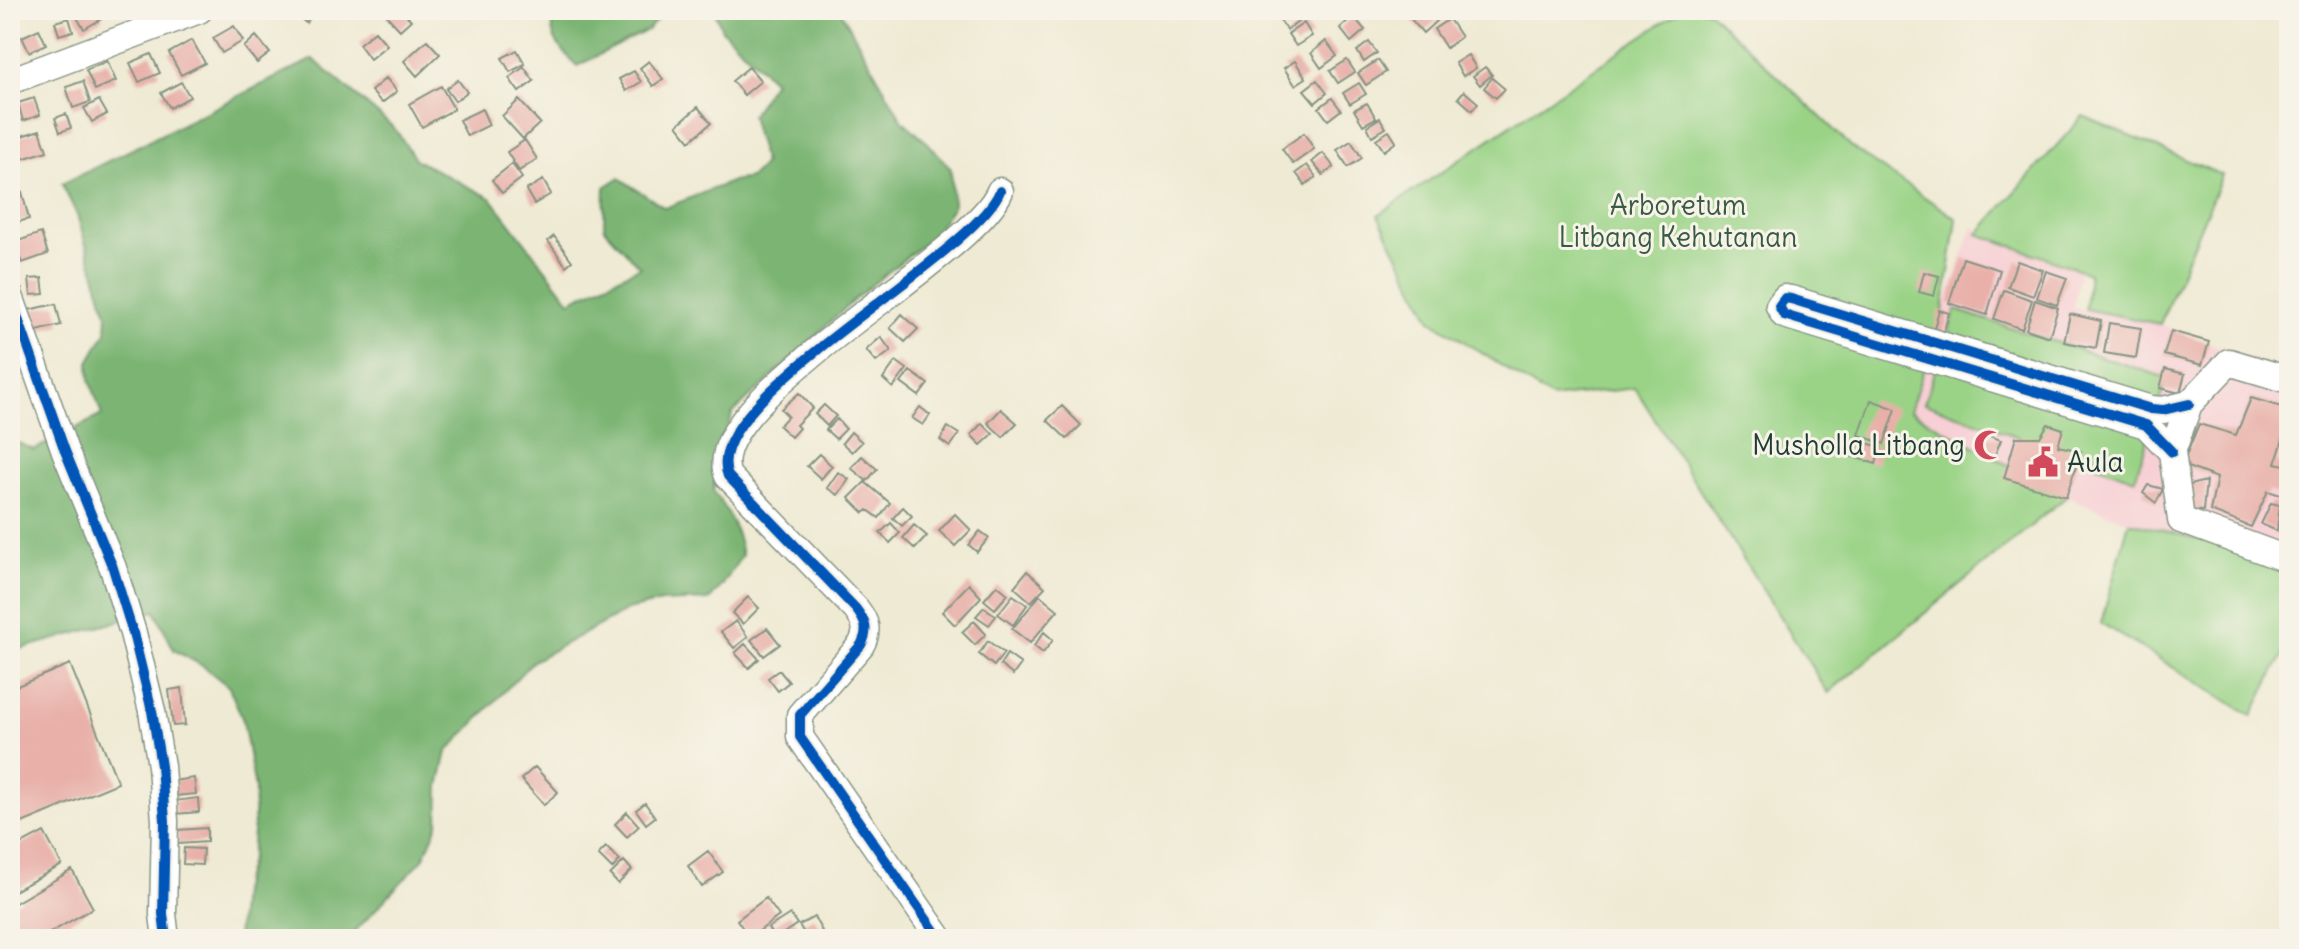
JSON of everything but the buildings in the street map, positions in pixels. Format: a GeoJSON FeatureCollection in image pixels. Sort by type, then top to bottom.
{"type":"FeatureCollection","features":[{"type":"Feature","properties":{"kind":"street"},"geometry":{"type":"LineString","coordinates":[[10,81],[199,10]]}},
{"type":"Feature","properties":{"kind":"street"},"geometry":{"type":"LineString","coordinates":[[940,939],[800,737],[800,715],[861,645],[867,634],[865,621],[728,476],[725,469],[731,442],[767,396],[833,335],[975,223],[1000,191]]}},
{"type":"Feature","properties":{"kind":"street"},"geometry":{"type":"LineString","coordinates":[[10,296],[65,451],[113,568],[152,711],[161,766],[165,821],[163,914],[166,939]]}},
{"type":"Feature","properties":{"kind":"street"},"geometry":{"type":"LineString","coordinates":[[1934,352],[1791,299],[1785,298],[1779,306],[1784,315],[1934,352],[2148,417],[2172,452],[2181,520],[2289,560]]}},
{"type":"Feature","properties":{"kind":"street"},"geometry":{"type":"LineString","coordinates":[[2172,452],[2189,404],[2229,362],[2289,380]]}},
{"type":"Feature","properties":{"kind":"street"},"geometry":{"type":"LineString","coordinates":[[2148,417],[2189,404]]}},
{"type":"Feature","properties":{"kind":"shaded area"},"geometry":{"type":"Polygon","coordinates":[[[1973,226],[1986,238],[2081,266],[2073,307],[2160,324],[2289,374],[2289,561],[2129,522],[2066,497],[1910,412],[1793,282],[1943,311],[1973,226]]]}},
{"type":"Feature","properties":{"kind":"green space"},"geometry":{"type":"Polygon","coordinates":[[[556,10],[665,10],[648,30],[577,66],[553,34],[556,10]]]}},
{"type":"Feature","properties":{"kind":"green space"},"geometry":{"type":"Polygon","coordinates":[[[714,10],[840,10],[902,120],[951,169],[953,206],[933,236],[857,297],[732,414],[713,491],[732,521],[742,555],[709,600],[661,602],[627,610],[533,661],[447,752],[439,786],[438,825],[423,859],[348,939],[237,939],[241,891],[251,857],[255,789],[243,720],[229,687],[203,666],[174,650],[155,611],[10,652],[10,447],[19,443],[34,450],[102,415],[90,380],[89,362],[106,332],[107,314],[77,215],[62,184],[313,59],[395,129],[416,160],[491,198],[570,301],[640,267],[604,228],[605,187],[619,178],[665,208],[733,181],[750,178],[764,164],[751,116],[774,81],[722,30],[714,10]]]}},
{"type":"Feature","properties":{"kind":"green space","name":"Arboretum Litbang Kehutanan"},"geometry":{"type":"Polygon","coordinates":[[[1681,10],[1708,10],[1855,150],[1957,219],[1943,311],[1910,411],[2066,497],[1828,693],[1635,388],[1551,398],[1431,320],[1378,215],[1681,10]]]}},
{"type":"Feature","properties":{"kind":"green space"},"geometry":{"type":"Polygon","coordinates":[[[2083,116],[2222,175],[2160,324],[2085,309],[2089,273],[1978,234],[2083,116]]]}},
{"type":"Feature","properties":{"kind":"green space"},"geometry":{"type":"Polygon","coordinates":[[[1956,310],[2167,378],[2135,479],[1924,403],[1956,310]]]}},
{"type":"Feature","properties":{"kind":"green space"},"geometry":{"type":"Polygon","coordinates":[[[2129,522],[2289,562],[2289,642],[2252,716],[2101,623],[2129,522]]]}},
{"type":"Feature","properties":{"kind":"cycle path"},"geometry":{"type":"LineString","coordinates":[[940,939],[800,737],[800,715],[861,645],[866,630],[864,622],[856,609],[728,476],[729,445],[753,409],[793,371],[942,253],[979,219],[1000,191]]}},
{"type":"Feature","properties":{"kind":"cycle path"},"geometry":{"type":"LineString","coordinates":[[10,296],[65,451],[113,568],[152,711],[161,766],[165,821],[163,914],[166,939]]}},
{"type":"Feature","properties":{"kind":"cycle path"},"geometry":{"type":"LineString","coordinates":[[2172,452],[2146,425],[1784,315],[1779,306],[1785,298],[1791,299],[2151,409],[2163,410],[2189,404]]}},
{"type":"Feature","properties":{"kind":"place","name":"Musholla Litbang"},"geometry":{"type":"Point","coordinates":[1989,445]}},
{"type":"Feature","properties":{"kind":"place","name":"Aula"},"geometry":{"type":"Point","coordinates":[2043,462]}}]}
